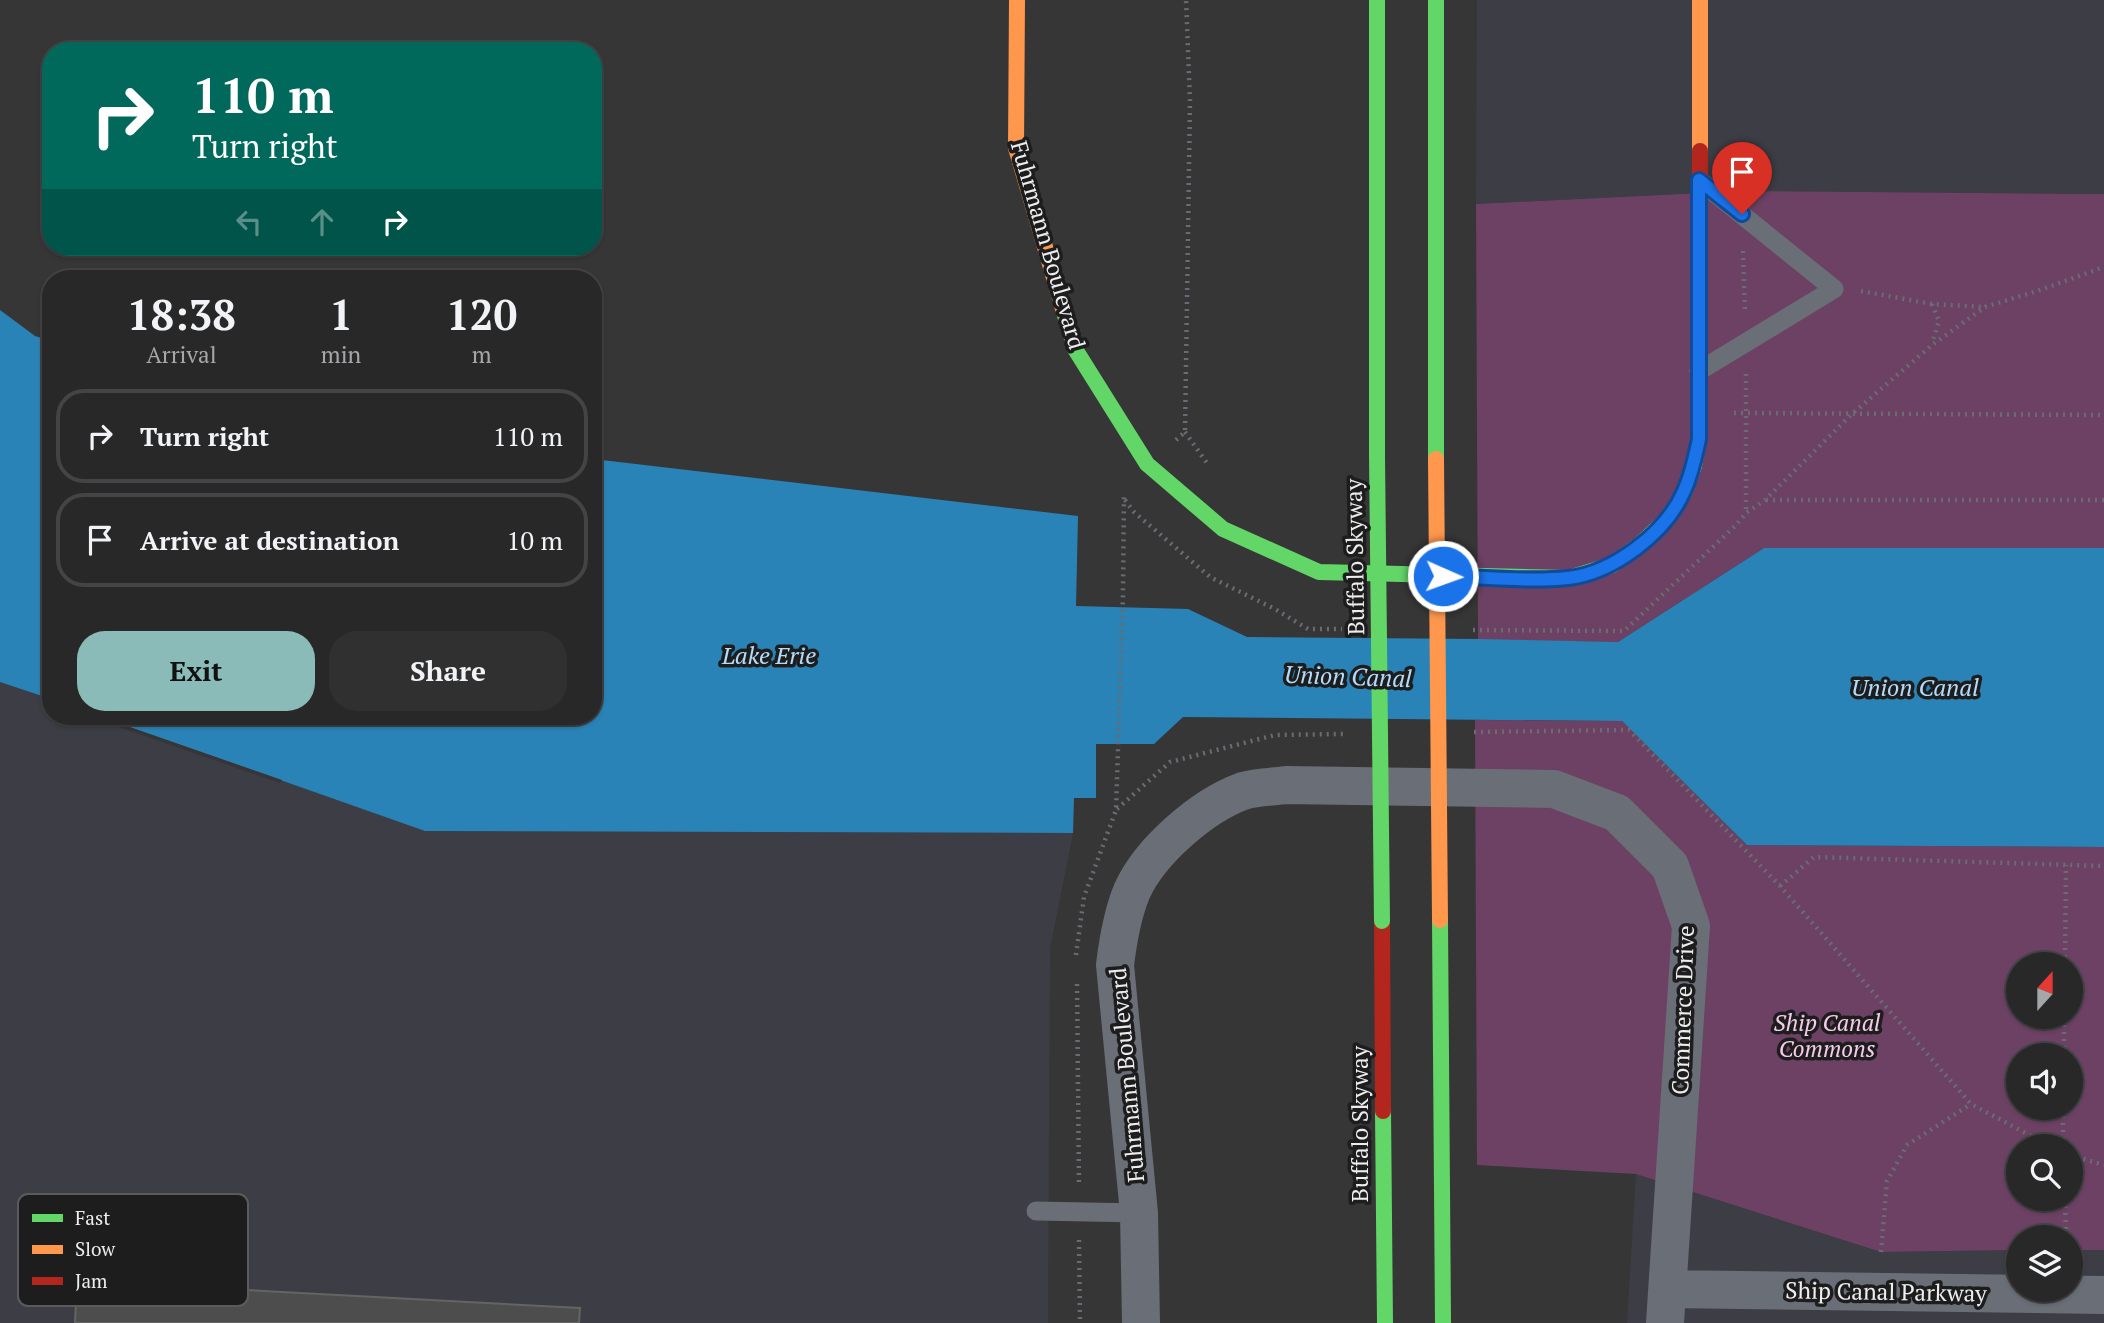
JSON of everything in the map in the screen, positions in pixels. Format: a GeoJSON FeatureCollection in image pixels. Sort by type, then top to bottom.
{"type":"FeatureCollection","features":[{"type":"Feature","properties":{"kind":"main road","name":"Fuhrmann Boulevard"},"geometry":{"type":"LineString","coordinates":[[1017,0],[1016,148],[1075,349],[1147,464],[1223,529],[1320,572],[1569,578],[1612,565],[1638,546],[1666,520],[1684,493],[1693,466],[1699,439],[1700,0]]}},
{"type":"Feature","properties":{"kind":"main road","name":"Buffalo Skyway"},"geometry":{"type":"LineString","coordinates":[[1377,0],[1377,456],[1385,1323]]}},
{"type":"Feature","properties":{"kind":"main road"},"geometry":{"type":"LineString","coordinates":[[1436,0],[1436,459],[1443,1323]]}},
{"type":"Feature","properties":{"kind":"street","name":"Fuhrmann Boulevard"},"geometry":{"type":"LineString","coordinates":[[1141,1323],[1139,1213],[1115,965],[1119,930],[1133,890],[1153,858],[1192,819],[1244,791],[1286,785],[1404,786]]}},
{"type":"Feature","properties":{"kind":"street","name":"Commerce Drive"},"geometry":{"type":"LineString","coordinates":[[1404,786],[1553,789],[1617,813],[1670,866],[1691,926],[1666,1306]]}},
{"type":"Feature","properties":{"kind":"street","name":"Ship Canal Parkway"},"geometry":{"type":"LineString","coordinates":[[1666,1306],[2104,1296]]}},
{"type":"Feature","properties":{"kind":"lane"},"geometry":{"type":"LineString","coordinates":[[1699,180],[1834,289],[1699,371]]}},
{"type":"Feature","properties":{"kind":"lane"},"geometry":{"type":"LineString","coordinates":[[1036,1211],[1139,1213]]}},
{"type":"Feature","properties":{"kind":"path"},"geometry":{"type":"LineString","coordinates":[[1186,0],[1189,101],[1185,432],[1216,475]]}},
{"type":"Feature","properties":{"kind":"path"},"geometry":{"type":"LineString","coordinates":[[2104,267],[1985,307],[1931,345],[1852,414],[1765,499],[2104,500]]}},
{"type":"Feature","properties":{"kind":"path"},"geometry":{"type":"LineString","coordinates":[[1854,290],[1932,304],[1985,307]]}},
{"type":"Feature","properties":{"kind":"path"},"geometry":{"type":"LineString","coordinates":[[1931,345],[1939,321],[1932,304]]}},
{"type":"Feature","properties":{"kind":"path"},"geometry":{"type":"LineString","coordinates":[[1747,414],[2104,415]]}},
{"type":"Feature","properties":{"kind":"path"},"geometry":{"type":"LineString","coordinates":[[1171,444],[1185,432]]}},
{"type":"Feature","properties":{"kind":"path"},"geometry":{"type":"LineString","coordinates":[[1119,769],[1123,484]]}},
{"type":"Feature","properties":{"kind":"path"},"geometry":{"type":"LineString","coordinates":[[1124,498],[1134,512],[1210,577],[1275,609],[1308,629]]}},
{"type":"Feature","properties":{"kind":"path"},"geometry":{"type":"LineString","coordinates":[[1629,730],[1780,886],[1970,1104],[2027,1134]]}},
{"type":"Feature","properties":{"kind":"path"},"geometry":{"type":"LineString","coordinates":[[1780,886],[1814,857],[2104,866]]}},
{"type":"Feature","properties":{"kind":"path"},"geometry":{"type":"LineString","coordinates":[[2065,952],[2066,865]]}},
{"type":"Feature","properties":{"kind":"path"},"geometry":{"type":"LineString","coordinates":[[1881,1252],[1887,1181],[1907,1144],[1970,1104]]}},
{"type":"Feature","properties":{"kind":"path"},"geometry":{"type":"LineString","coordinates":[[2083,1159],[2104,1165]]}},
{"type":"Feature","properties":{"kind":"path"},"geometry":{"type":"LineString","coordinates":[[1079,1213],[1080,1323]]}},
{"type":"Feature","properties":{"kind":"shaded area"},"geometry":{"type":"Polygon","coordinates":[[[1477,0],[2104,0],[2104,194],[1742,191],[1476,204],[1477,0]]]}},
{"type":"Feature","properties":{"kind":"shaded area"},"geometry":{"type":"Polygon","coordinates":[[[0,682],[42,696],[42,725],[124,725],[425,831],[1073,833],[1050,949],[1048,1323],[0,1323],[0,682]]]}},
{"type":"Feature","properties":{"kind":"shaded area"},"geometry":{"type":"Polygon","coordinates":[[[1636,1174],[1881,1252],[2006,1250],[2006,1302],[2083,1302],[2083,1250],[2104,1250],[2104,1323],[1627,1323],[1636,1174]]]}},
{"type":"Feature","properties":{"kind":"green space"},"geometry":{"type":"Polygon","coordinates":[[[1742,191],[2104,194],[2104,548],[1764,548],[1618,642],[1478,641],[1476,204],[1742,191]]]}},
{"type":"Feature","properties":{"kind":"green space","name":"Ship Canal Commons"},"geometry":{"type":"Polygon","coordinates":[[[1475,720],[1622,721],[1747,845],[2104,847],[2104,1250],[2083,1250],[2083,1225],[2006,1225],[2006,1250],[1881,1252],[1636,1174],[1477,1165],[1475,720]]]}},
{"type":"Feature","properties":{"kind":"water"},"geometry":{"type":"Polygon","coordinates":[[[0,310],[42,338],[42,696],[0,682],[0,310]]]}},
{"type":"Feature","properties":{"kind":"water","name":"Lake Erie"},"geometry":{"type":"Polygon","coordinates":[[[602,460],[1078,516],[1076,606],[1188,609],[1247,637],[1618,642],[1764,548],[2104,548],[2104,847],[1747,845],[1622,721],[1183,717],[1154,744],[1096,744],[1096,798],[1074,798],[1073,833],[425,831],[124,725],[602,725],[602,460]]]}},
{"type":"Feature","properties":{"kind":"pier"},"geometry":{"type":"Polygon","coordinates":[[[113,725],[124,725],[282,780],[280,783],[113,725]]]}},
{"type":"Feature","properties":{"kind":"building"},"geometry":{"type":"Polygon","coordinates":[[[248,1290],[580,1308],[579,1323],[75,1323],[76,1306],[248,1306],[248,1290]]]}},
{"type":"Feature","properties":{"kind":"traffic: fast"},"geometry":{"type":"LineString","coordinates":[[1377,0],[1377,456]]}},
{"type":"Feature","properties":{"kind":"traffic: fast"},"geometry":{"type":"LineString","coordinates":[[1436,0],[1436,459]]}},
{"type":"Feature","properties":{"kind":"traffic: fast"},"geometry":{"type":"LineString","coordinates":[[1064,312],[1075,349],[1147,464],[1223,529],[1319,572],[1569,578],[1612,565],[1666,520],[1684,493],[1694,466],[1699,439],[1699,350]]}},
{"type":"Feature","properties":{"kind":"traffic: fast"},"geometry":{"type":"LineString","coordinates":[[1377,456],[1382,921]]}},
{"type":"Feature","properties":{"kind":"traffic: fast"},"geometry":{"type":"LineString","coordinates":[[1440,920],[1443,1323]]}},
{"type":"Feature","properties":{"kind":"traffic: fast"},"geometry":{"type":"LineString","coordinates":[[1383,1111],[1385,1323]]}},
{"type":"Feature","properties":{"kind":"traffic: slow"},"geometry":{"type":"LineString","coordinates":[[1017,0],[1016,148],[1064,312]]}},
{"type":"Feature","properties":{"kind":"traffic: slow"},"geometry":{"type":"LineString","coordinates":[[1700,0],[1700,151]]}},
{"type":"Feature","properties":{"kind":"traffic: slow"},"geometry":{"type":"LineString","coordinates":[[1436,459],[1440,920]]}},
{"type":"Feature","properties":{"kind":"traffic: jam"},"geometry":{"type":"LineString","coordinates":[[1699,350],[1700,151]]}},
{"type":"Feature","properties":{"kind":"traffic: jam"},"geometry":{"type":"LineString","coordinates":[[1382,921],[1383,1111]]}},
{"type":"Feature","properties":{"kind":"route"},"geometry":{"type":"LineString","coordinates":[[1443,576],[1569,578],[1612,565],[1666,520],[1684,493],[1699,439],[1699,180],[1742,214]]}},
{"type":"Feature","properties":{"kind":"water label","name":"Union Canal"},"geometry":{"type":"Point","coordinates":[1348,677]}},
{"type":"Feature","properties":{"kind":"water label","name":"Union Canal"},"geometry":{"type":"Point","coordinates":[1915,688]}}]}
